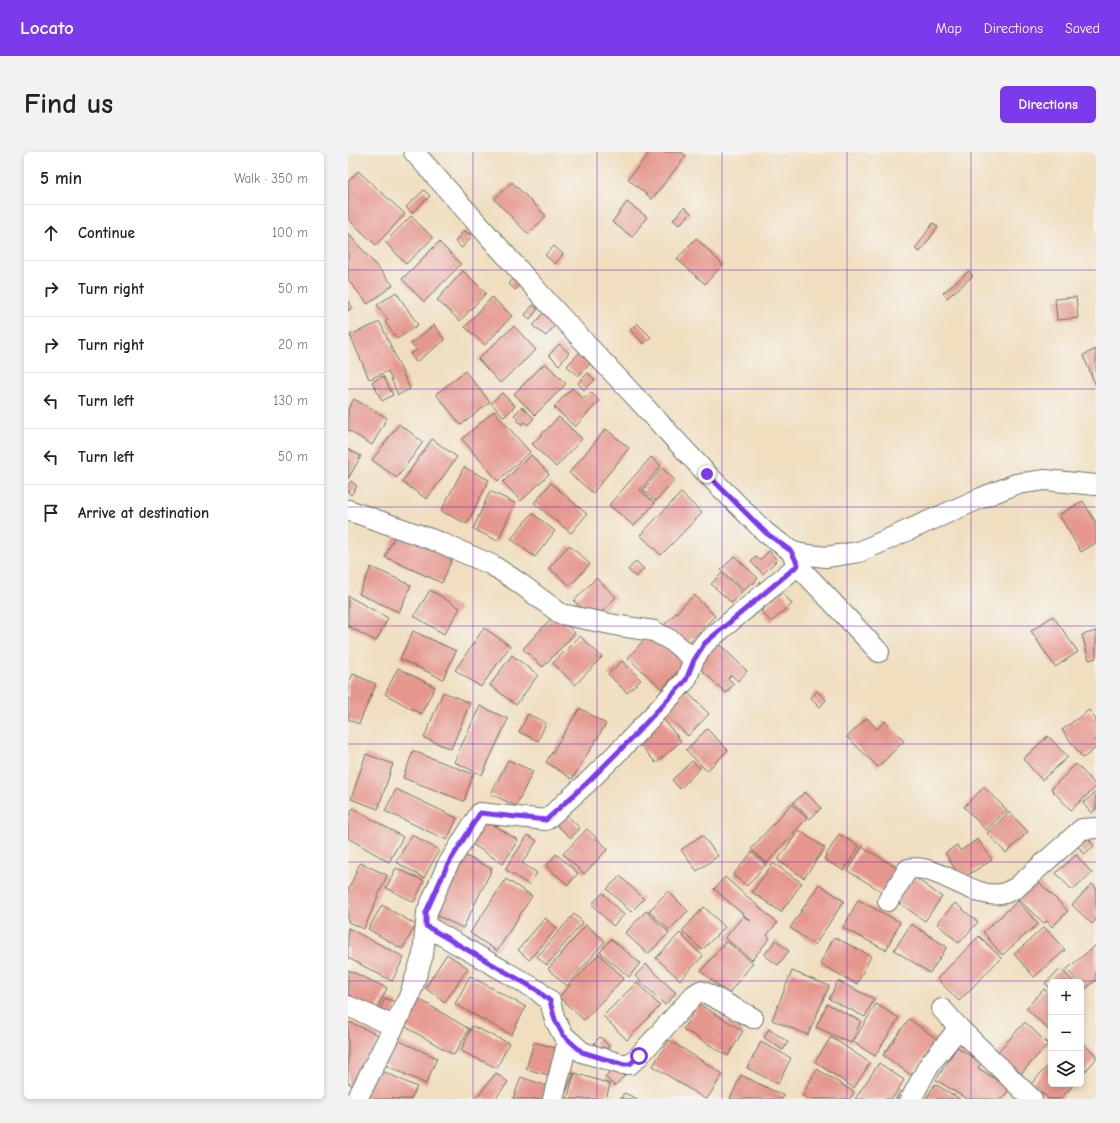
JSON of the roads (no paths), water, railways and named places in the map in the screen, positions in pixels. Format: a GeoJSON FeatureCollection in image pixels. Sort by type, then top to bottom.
{"type":"FeatureCollection","features":[{"type":"Feature","properties":{"kind":"street"},"geometry":{"type":"LineString","coordinates":[[414,152],[550,305],[707,474],[766,533],[794,558],[804,572],[879,652]]}},
{"type":"Feature","properties":{"kind":"street"},"geometry":{"type":"LineString","coordinates":[[357,1099],[409,997],[424,955],[426,912],[447,866],[480,813],[546,820],[588,782],[629,741],[686,680],[694,660],[705,643],[794,558],[802,554],[826,557],[859,552],[981,498],[1022,483],[1045,480],[1096,484]]}},
{"type":"Feature","properties":{"kind":"street"},"geometry":{"type":"LineString","coordinates":[[348,510],[439,542],[492,565],[561,614],[654,631],[672,641],[694,660]]}},
{"type":"Feature","properties":{"kind":"street"},"geometry":{"type":"LineString","coordinates":[[888,901],[908,869],[916,867],[986,894],[1004,894],[1016,888],[1082,829],[1096,828]]}},
{"type":"Feature","properties":{"kind":"street"},"geometry":{"type":"LineString","coordinates":[[426,926],[537,990],[550,1001],[555,1020],[563,1035],[582,1052],[621,1064],[630,1064],[639,1056],[694,995],[700,991],[706,992],[753,1018]]}},
{"type":"Feature","properties":{"kind":"street"},"geometry":{"type":"LineString","coordinates":[[348,1006],[394,1026]]}},
{"type":"Feature","properties":{"kind":"street"},"geometry":{"type":"LineString","coordinates":[[942,1009],[959,1028],[1032,1099]]}},
{"type":"Feature","properties":{"kind":"street"},"geometry":{"type":"LineString","coordinates":[[911,1099],[929,1065],[959,1028]]}},
{"type":"Feature","properties":{"kind":"street"},"geometry":{"type":"LineString","coordinates":[[553,1099],[568,1040]]}}]}
